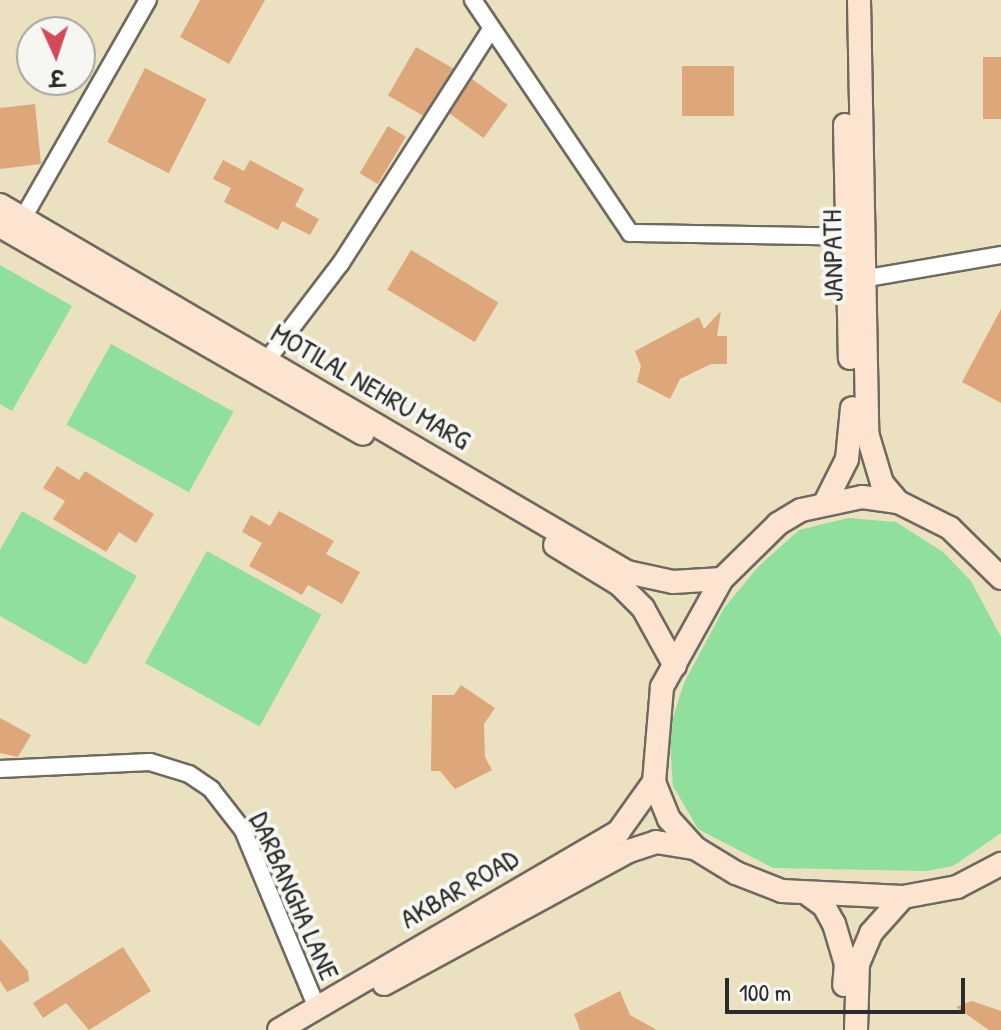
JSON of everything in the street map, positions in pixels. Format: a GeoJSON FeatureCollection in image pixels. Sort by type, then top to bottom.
{"type":"FeatureCollection","features":[{"type":"Feature","properties":{"kind":"main road","name":"JANPATH"},"geometry":{"type":"LineString","coordinates":[[826,501],[853,433],[847,0]]}},
{"type":"Feature","properties":{"kind":"main road","name":"JANPATH"},"geometry":{"type":"LineString","coordinates":[[859,0],[852,237],[862,279],[867,433],[882,483],[898,502]]}},
{"type":"Feature","properties":{"kind":"main road","name":"MOTILAL NEHRU MARG"},"geometry":{"type":"LineString","coordinates":[[0,205],[627,572],[661,581],[722,579]]}},
{"type":"Feature","properties":{"kind":"main road","name":"MOTILAL NEHRU MARG"},"geometry":{"type":"LineString","coordinates":[[0,226],[619,584],[643,608],[675,666]]}},
{"type":"Feature","properties":{"kind":"main road"},"geometry":{"type":"LineString","coordinates":[[1001,578],[950,528],[898,502],[862,497],[826,501],[778,524],[722,579],[662,687],[654,782],[669,819],[695,848],[736,873],[782,891],[809,895],[903,897],[957,887],[1001,865]]}},
{"type":"Feature","properties":{"kind":"main road","name":"AKBAR ROAD"},"geometry":{"type":"LineString","coordinates":[[279,1030],[619,831],[654,782]]}},
{"type":"Feature","properties":{"kind":"main road","name":"AKBAR ROAD"},"geometry":{"type":"LineString","coordinates":[[306,1030],[629,851],[666,842],[695,848]]}},
{"type":"Feature","properties":{"kind":"main road"},"geometry":{"type":"LineString","coordinates":[[809,895],[824,906],[834,924],[846,964],[842,1030]]}},
{"type":"Feature","properties":{"kind":"main road"},"geometry":{"type":"LineString","coordinates":[[856,1030],[858,964],[871,933],[903,897]]}},
{"type":"Feature","properties":{"kind":"street"},"geometry":{"type":"LineString","coordinates":[[23,218],[148,0]]}},
{"type":"Feature","properties":{"kind":"street"},"geometry":{"type":"LineString","coordinates":[[473,0],[630,233],[852,237]]}},
{"type":"Feature","properties":{"kind":"street"},"geometry":{"type":"LineString","coordinates":[[267,360],[341,263],[491,29]]}},
{"type":"Feature","properties":{"kind":"street"},"geometry":{"type":"LineString","coordinates":[[862,279],[1001,255]]}},
{"type":"Feature","properties":{"kind":"street","name":"DARBANGHA LANE"},"geometry":{"type":"LineString","coordinates":[[0,769],[150,762],[189,774],[211,789],[243,830],[317,1008]]}},
{"type":"Feature","properties":{"kind":"green space"},"geometry":{"type":"Polygon","coordinates":[[[0,265],[72,306],[12,411],[0,404],[0,265]]]}},
{"type":"Feature","properties":{"kind":"green space"},"geometry":{"type":"Polygon","coordinates":[[[111,344],[233,412],[189,492],[66,424],[111,344]]]}},
{"type":"Feature","properties":{"kind":"green space"},"geometry":{"type":"Polygon","coordinates":[[[22,511],[137,576],[86,665],[0,616],[0,550],[22,511]]]}},
{"type":"Feature","properties":{"kind":"green space"},"geometry":{"type":"Polygon","coordinates":[[[848,518],[896,522],[943,552],[971,581],[1001,637],[1001,833],[953,866],[927,871],[773,868],[698,829],[673,786],[669,730],[684,683],[724,608],[758,567],[799,530],[848,518]]]}},
{"type":"Feature","properties":{"kind":"green space"},"geometry":{"type":"Polygon","coordinates":[[[207,551],[322,615],[260,726],[145,663],[207,551]]]}},
{"type":"Feature","properties":{"kind":"building"},"geometry":{"type":"Polygon","coordinates":[[[200,0],[265,0],[229,64],[180,37],[200,0]]]}},
{"type":"Feature","properties":{"kind":"building"},"geometry":{"type":"Polygon","coordinates":[[[416,47],[453,68],[425,117],[388,95],[416,47]]]}},
{"type":"Feature","properties":{"kind":"building"},"geometry":{"type":"Polygon","coordinates":[[[983,57],[1001,57],[1001,119],[983,119],[983,57]]]}},
{"type":"Feature","properties":{"kind":"building"},"geometry":{"type":"Polygon","coordinates":[[[682,66],[734,66],[734,116],[682,116],[682,66]]]}},
{"type":"Feature","properties":{"kind":"building"},"geometry":{"type":"Polygon","coordinates":[[[145,68],[206,99],[169,173],[107,142],[145,68]]]}},
{"type":"Feature","properties":{"kind":"building"},"geometry":{"type":"Polygon","coordinates":[[[472,79],[508,105],[483,138],[448,112],[472,79]]]}},
{"type":"Feature","properties":{"kind":"building"},"geometry":{"type":"Polygon","coordinates":[[[35,104],[41,164],[0,169],[0,108],[35,104]]]}},
{"type":"Feature","properties":{"kind":"building"},"geometry":{"type":"Polygon","coordinates":[[[388,126],[406,137],[378,184],[360,173],[388,126]]]}},
{"type":"Feature","properties":{"kind":"building"},"geometry":{"type":"Polygon","coordinates":[[[223,160],[244,171],[250,160],[304,189],[295,206],[319,219],[310,235],[282,221],[278,230],[224,202],[231,188],[213,179],[223,160]]]}},
{"type":"Feature","properties":{"kind":"building"},"geometry":{"type":"Polygon","coordinates":[[[411,250],[498,303],[475,342],[387,289],[411,250]]]}},
{"type":"Feature","properties":{"kind":"building"},"geometry":{"type":"Polygon","coordinates":[[[1001,309],[1001,403],[962,382],[1001,309]]]}},
{"type":"Feature","properties":{"kind":"building"},"geometry":{"type":"Polygon","coordinates":[[[721,311],[717,336],[727,336],[727,364],[711,364],[680,379],[670,399],[637,382],[641,366],[635,351],[699,317],[704,329],[721,311]]]}},
{"type":"Feature","properties":{"kind":"building"},"geometry":{"type":"Polygon","coordinates":[[[57,466],[79,480],[85,471],[154,514],[136,543],[119,532],[106,552],[53,519],[65,501],[43,488],[57,466]]]}},
{"type":"Feature","properties":{"kind":"building"},"geometry":{"type":"Polygon","coordinates":[[[279,511],[334,541],[326,554],[360,572],[342,604],[308,585],[302,595],[249,566],[262,543],[242,532],[251,515],[270,526],[279,511]]]}},
{"type":"Feature","properties":{"kind":"building"},"geometry":{"type":"Polygon","coordinates":[[[461,685],[495,708],[484,724],[485,757],[492,770],[455,789],[440,771],[431,771],[432,695],[454,695],[461,685]]]}},
{"type":"Feature","properties":{"kind":"building"},"geometry":{"type":"Polygon","coordinates":[[[0,718],[31,735],[18,757],[0,753],[0,718]]]}},
{"type":"Feature","properties":{"kind":"building"},"geometry":{"type":"Polygon","coordinates":[[[0,939],[28,971],[29,981],[7,992],[0,981],[0,939]]]}},
{"type":"Feature","properties":{"kind":"building"},"geometry":{"type":"Polygon","coordinates":[[[123,947],[151,991],[89,1030],[66,1003],[43,1018],[33,1003],[123,947]]]}},
{"type":"Feature","properties":{"kind":"building"},"geometry":{"type":"Polygon","coordinates":[[[620,991],[630,1015],[657,1030],[580,1030],[574,1014],[620,991]]]}},
{"type":"Feature","properties":{"kind":"building"},"geometry":{"type":"Polygon","coordinates":[[[972,1001],[1001,1011],[1001,1030],[989,1030],[956,1007],[972,1001]]]}}]}
